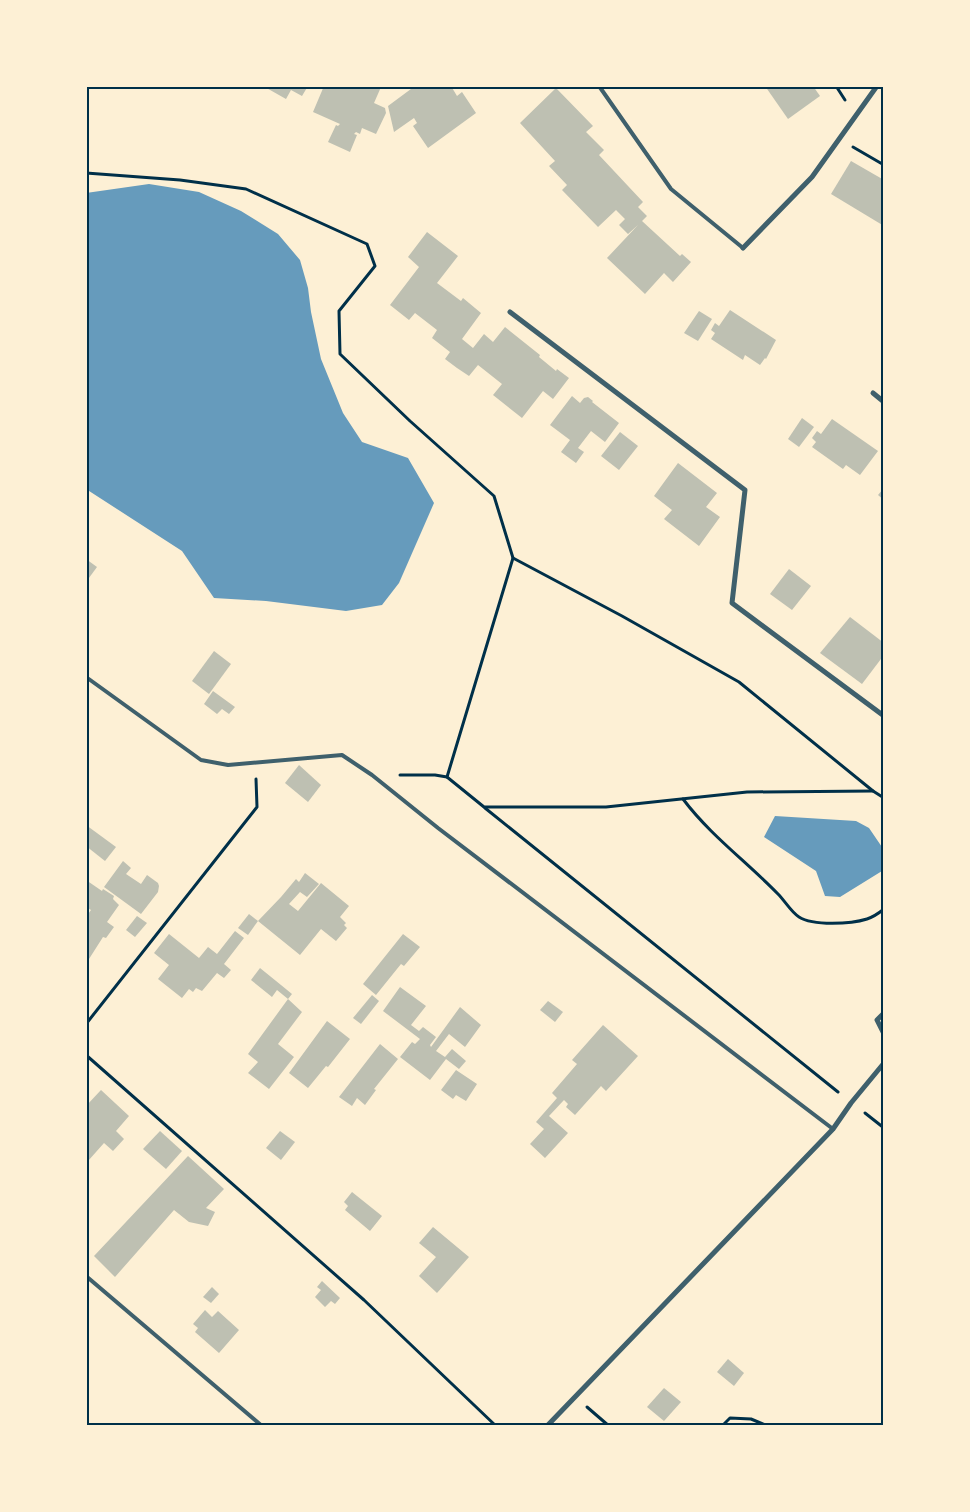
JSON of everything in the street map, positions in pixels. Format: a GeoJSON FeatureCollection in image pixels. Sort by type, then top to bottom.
{"type":"FeatureCollection","features":[{"type":"Feature","properties":{"kind":"street"},"geometry":{"type":"LineString","coordinates":[[743,248],[812,177],[877,86]]}},
{"type":"Feature","properties":{"kind":"street"},"geometry":{"type":"LineString","coordinates":[[510,312],[745,490],[732,603],[884,716]]}},
{"type":"Feature","properties":{"kind":"street"},"geometry":{"type":"LineString","coordinates":[[873,393],[884,402]]}},
{"type":"Feature","properties":{"kind":"street"},"geometry":{"type":"LineString","coordinates":[[884,1013],[877,1020],[884,1034]]}},
{"type":"Feature","properties":{"kind":"street"},"geometry":{"type":"LineString","coordinates":[[547,1426],[834,1129],[851,1103],[884,1063]]}},
{"type":"Feature","properties":{"kind":"lane"},"geometry":{"type":"LineString","coordinates":[[599,86],[671,189],[743,248]]}},
{"type":"Feature","properties":{"kind":"lane"},"geometry":{"type":"LineString","coordinates":[[86,677],[201,760],[228,765],[342,755],[372,775],[438,828],[834,1129]]}},
{"type":"Feature","properties":{"kind":"lane"},"geometry":{"type":"LineString","coordinates":[[86,1276],[262,1426]]}},
{"type":"Feature","properties":{"kind":"path"},"geometry":{"type":"LineString","coordinates":[[840,138],[884,165]]}},
{"type":"Feature","properties":{"kind":"path"},"geometry":{"type":"LineString","coordinates":[[86,173],[180,180],[246,188],[367,244],[375,266],[339,311],[340,354],[410,421],[494,496],[514,558],[447,778]]}},
{"type":"Feature","properties":{"kind":"path"},"geometry":{"type":"LineString","coordinates":[[514,558],[739,682],[884,798]]}},
{"type":"Feature","properties":{"kind":"path"},"geometry":{"type":"LineString","coordinates":[[86,1024],[256,807],[256,762]]}},
{"type":"Feature","properties":{"kind":"path"},"geometry":{"type":"LineString","coordinates":[[372,775],[435,775],[447,778],[884,1128]]}},
{"type":"Feature","properties":{"kind":"path"},"geometry":{"type":"LineString","coordinates":[[484,807],[606,807],[747,792],[873,791]]}},
{"type":"Feature","properties":{"kind":"path"},"geometry":{"type":"LineString","coordinates":[[682,799],[695,816],[779,895],[798,917],[811,921],[852,922],[868,919],[884,909]]}},
{"type":"Feature","properties":{"kind":"path"},"geometry":{"type":"LineString","coordinates":[[86,1055],[364,1300],[496,1426]]}},
{"type":"Feature","properties":{"kind":"path"},"geometry":{"type":"LineString","coordinates":[[575,1397],[609,1426]]}},
{"type":"Feature","properties":{"kind":"path"},"geometry":{"type":"LineString","coordinates":[[722,1426],[730,1418],[751,1419],[768,1426]]}},
{"type":"Feature","properties":{"kind":"water"},"geometry":{"type":"Polygon","coordinates":[[[149,184],[199,192],[241,211],[278,234],[300,260],[308,288],[321,359],[343,413],[362,442],[408,458],[434,503],[399,583],[382,605],[346,611],[266,601],[214,598],[182,551],[86,489],[86,193],[149,184]]]}},
{"type":"Feature","properties":{"kind":"water"},"geometry":{"type":"Polygon","coordinates":[[[775,816],[856,821],[869,828],[884,850],[882,871],[840,897],[825,896],[816,871],[764,837],[775,816]]]}},
{"type":"Feature","properties":{"kind":"building"},"geometry":{"type":"Polygon","coordinates":[[[263,86],[308,86],[302,96],[291,90],[286,99],[263,86]]]}},
{"type":"Feature","properties":{"kind":"building"},"geometry":{"type":"Polygon","coordinates":[[[324,86],[381,87],[374,103],[385,108],[386,113],[376,134],[362,128],[360,134],[356,132],[354,134],[357,135],[350,152],[328,142],[336,125],[340,124],[313,112],[324,86]]]}},
{"type":"Feature","properties":{"kind":"building"},"geometry":{"type":"Polygon","coordinates":[[[415,86],[451,86],[457,96],[462,92],[476,113],[428,148],[413,126],[417,123],[414,118],[394,132],[388,106],[415,86]]]}},
{"type":"Feature","properties":{"kind":"building"},"geometry":{"type":"Polygon","coordinates":[[[765,86],[813,86],[820,96],[788,119],[765,86]]]}},
{"type":"Feature","properties":{"kind":"building"},"geometry":{"type":"Polygon","coordinates":[[[556,88],[593,126],[586,132],[604,150],[599,155],[643,202],[638,207],[647,216],[642,221],[680,256],[682,254],[691,262],[673,282],[664,273],[645,294],[607,258],[638,225],[628,234],[619,225],[625,219],[616,210],[598,227],[562,190],[567,185],[549,166],[555,161],[520,123],[556,88]]]}},
{"type":"Feature","properties":{"kind":"building"},"geometry":{"type":"Polygon","coordinates":[[[851,161],[884,180],[884,226],[831,194],[851,161]]]}},
{"type":"Feature","properties":{"kind":"building"},"geometry":{"type":"Polygon","coordinates":[[[427,232],[458,256],[437,283],[461,301],[463,298],[481,313],[462,339],[473,348],[484,334],[493,342],[505,327],[540,355],[539,357],[556,371],[557,369],[569,378],[553,399],[543,391],[522,418],[493,395],[502,384],[478,365],[469,376],[457,368],[445,359],[450,352],[432,338],[437,330],[415,313],[409,320],[390,305],[419,267],[408,257],[427,232]]]}},
{"type":"Feature","properties":{"kind":"building"},"geometry":{"type":"Polygon","coordinates":[[[730,310],[776,340],[766,359],[760,365],[745,355],[743,360],[711,339],[715,333],[711,330],[715,323],[719,326],[730,310]]]}},
{"type":"Feature","properties":{"kind":"building"},"geometry":{"type":"Polygon","coordinates":[[[699,311],[712,319],[698,341],[684,333],[699,311]]]}},
{"type":"Feature","properties":{"kind":"building"},"geometry":{"type":"Polygon","coordinates":[[[572,396],[580,403],[584,398],[588,397],[619,423],[605,442],[591,431],[578,448],[584,452],[576,463],[561,452],[570,440],[550,425],[572,396]]]}},
{"type":"Feature","properties":{"kind":"building"},"geometry":{"type":"Polygon","coordinates":[[[802,418],[814,427],[799,447],[788,439],[802,418]]]}},
{"type":"Feature","properties":{"kind":"building"},"geometry":{"type":"Polygon","coordinates":[[[832,419],[878,451],[860,475],[846,465],[843,469],[812,447],[816,442],[812,438],[817,431],[821,434],[832,419]]]}},
{"type":"Feature","properties":{"kind":"building"},"geometry":{"type":"Polygon","coordinates":[[[620,432],[638,446],[619,470],[601,456],[620,432]]]}},
{"type":"Feature","properties":{"kind":"building"},"geometry":{"type":"Polygon","coordinates":[[[678,463],[717,493],[706,507],[720,517],[699,546],[664,519],[672,510],[654,496],[678,463]]]}},
{"type":"Feature","properties":{"kind":"building"},"geometry":{"type":"Polygon","coordinates":[[[884,488],[884,500],[878,495],[884,488]]]}},
{"type":"Feature","properties":{"kind":"building"},"geometry":{"type":"Polygon","coordinates":[[[86,559],[97,567],[86,582],[86,559]]]}},
{"type":"Feature","properties":{"kind":"building"},"geometry":{"type":"Polygon","coordinates":[[[789,569],[811,586],[792,610],[770,594],[789,569]]]}},
{"type":"Feature","properties":{"kind":"building"},"geometry":{"type":"Polygon","coordinates":[[[850,617],[884,643],[884,655],[862,684],[820,653],[850,617]]]}},
{"type":"Feature","properties":{"kind":"building"},"geometry":{"type":"Polygon","coordinates":[[[214,651],[231,664],[209,694],[192,681],[214,651]]]}},
{"type":"Feature","properties":{"kind":"building"},"geometry":{"type":"Polygon","coordinates":[[[213,691],[235,707],[229,714],[222,709],[217,714],[204,704],[213,691]]]}},
{"type":"Feature","properties":{"kind":"building"},"geometry":{"type":"Polygon","coordinates":[[[299,765],[321,785],[308,802],[285,783],[299,765]]]}},
{"type":"Feature","properties":{"kind":"building"},"geometry":{"type":"Polygon","coordinates":[[[86,825],[116,847],[105,861],[86,846],[86,825]]]}},
{"type":"Feature","properties":{"kind":"building"},"geometry":{"type":"Polygon","coordinates":[[[123,861],[131,868],[126,874],[141,884],[147,875],[158,883],[158,892],[141,914],[104,887],[123,861]]]}},
{"type":"Feature","properties":{"kind":"building"},"geometry":{"type":"Polygon","coordinates":[[[305,873],[319,884],[307,897],[300,892],[289,904],[298,911],[321,883],[349,906],[340,917],[346,923],[344,925],[347,928],[336,941],[321,929],[300,955],[258,921],[296,879],[299,882],[305,873]]]}},
{"type":"Feature","properties":{"kind":"building"},"geometry":{"type":"Polygon","coordinates":[[[86,880],[102,891],[103,889],[114,896],[113,899],[119,905],[107,922],[114,927],[106,938],[103,937],[89,959],[86,957],[86,917],[91,910],[86,909],[86,880]]]}},
{"type":"Feature","properties":{"kind":"building"},"geometry":{"type":"Polygon","coordinates":[[[249,914],[258,921],[248,935],[238,928],[249,914]]]}},
{"type":"Feature","properties":{"kind":"building"},"geometry":{"type":"Polygon","coordinates":[[[137,916],[147,923],[135,937],[126,930],[137,916]]]}},
{"type":"Feature","properties":{"kind":"building"},"geometry":{"type":"Polygon","coordinates":[[[235,931],[244,938],[224,964],[231,970],[224,978],[217,973],[202,991],[196,988],[193,992],[189,989],[182,998],[158,979],[169,965],[154,953],[169,934],[199,958],[208,947],[217,954],[235,931]]]}},
{"type":"Feature","properties":{"kind":"building"},"geometry":{"type":"Polygon","coordinates":[[[403,934],[420,947],[404,966],[401,964],[376,995],[363,984],[403,934]]]}},
{"type":"Feature","properties":{"kind":"building"},"geometry":{"type":"Polygon","coordinates":[[[260,968],[292,994],[288,999],[277,990],[272,997],[251,980],[260,968]]]}},
{"type":"Feature","properties":{"kind":"building"},"geometry":{"type":"Polygon","coordinates":[[[400,987],[426,1006],[411,1025],[419,1031],[423,1027],[436,1037],[430,1045],[431,1047],[460,1007],[481,1025],[465,1047],[449,1034],[436,1051],[445,1057],[452,1049],[466,1061],[459,1069],[446,1059],[430,1080],[400,1057],[412,1042],[415,1044],[420,1039],[383,1011],[400,987]]]}},
{"type":"Feature","properties":{"kind":"building"},"geometry":{"type":"Polygon","coordinates":[[[372,995],[379,1001],[361,1024],[353,1018],[372,995]]]}},
{"type":"Feature","properties":{"kind":"building"},"geometry":{"type":"Polygon","coordinates":[[[288,999],[302,1012],[278,1044],[294,1057],[269,1089],[248,1073],[258,1062],[248,1054],[288,999]]]}},
{"type":"Feature","properties":{"kind":"building"},"geometry":{"type":"Polygon","coordinates":[[[548,1001],[563,1012],[555,1022],[540,1010],[548,1001]]]}},
{"type":"Feature","properties":{"kind":"building"},"geometry":{"type":"Polygon","coordinates":[[[327,1021],[350,1039],[328,1067],[326,1066],[308,1088],[289,1073],[327,1021]]]}},
{"type":"Feature","properties":{"kind":"building"},"geometry":{"type":"Polygon","coordinates":[[[603,1025],[638,1056],[606,1091],[601,1086],[575,1115],[566,1107],[568,1104],[564,1100],[549,1116],[568,1133],[545,1158],[530,1144],[544,1129],[536,1122],[557,1098],[552,1093],[577,1064],[572,1060],[603,1025]]]}},
{"type":"Feature","properties":{"kind":"building"},"geometry":{"type":"Polygon","coordinates":[[[380,1044],[398,1059],[374,1089],[376,1090],[365,1105],[357,1098],[352,1106],[339,1097],[380,1044]]]}},
{"type":"Feature","properties":{"kind":"building"},"geometry":{"type":"Polygon","coordinates":[[[456,1070],[477,1084],[466,1101],[456,1095],[453,1099],[441,1090],[456,1070]]]}},
{"type":"Feature","properties":{"kind":"building"},"geometry":{"type":"Polygon","coordinates":[[[101,1090],[129,1116],[116,1131],[124,1139],[113,1151],[104,1143],[88,1161],[86,1159],[86,1138],[89,1135],[86,1133],[86,1106],[101,1090]]]}},
{"type":"Feature","properties":{"kind":"building"},"geometry":{"type":"Polygon","coordinates":[[[160,1131],[182,1151],[166,1169],[143,1149],[160,1131]]]}},
{"type":"Feature","properties":{"kind":"building"},"geometry":{"type":"Polygon","coordinates":[[[280,1131],[295,1142],[281,1160],[266,1148],[280,1131]]]}},
{"type":"Feature","properties":{"kind":"building"},"geometry":{"type":"Polygon","coordinates":[[[188,1156],[224,1189],[206,1208],[215,1212],[208,1226],[189,1222],[174,1210],[115,1277],[94,1256],[188,1156]]]}},
{"type":"Feature","properties":{"kind":"building"},"geometry":{"type":"Polygon","coordinates":[[[352,1192],[382,1216],[370,1231],[345,1210],[348,1206],[344,1202],[352,1192]]]}},
{"type":"Feature","properties":{"kind":"building"},"geometry":{"type":"Polygon","coordinates":[[[433,1227],[469,1257],[437,1293],[419,1276],[436,1257],[419,1243],[433,1227]]]}},
{"type":"Feature","properties":{"kind":"building"},"geometry":{"type":"Polygon","coordinates":[[[322,1281],[340,1298],[335,1304],[331,1301],[325,1307],[315,1297],[321,1290],[317,1287],[322,1281]]]}},
{"type":"Feature","properties":{"kind":"building"},"geometry":{"type":"Polygon","coordinates":[[[212,1287],[219,1294],[211,1303],[203,1297],[212,1287]]]}},
{"type":"Feature","properties":{"kind":"building"},"geometry":{"type":"Polygon","coordinates":[[[205,1310],[212,1317],[218,1311],[239,1330],[219,1353],[195,1332],[198,1328],[193,1324],[205,1310]]]}},
{"type":"Feature","properties":{"kind":"building"},"geometry":{"type":"Polygon","coordinates":[[[728,1359],[744,1373],[734,1386],[717,1372],[728,1359]]]}},
{"type":"Feature","properties":{"kind":"building"},"geometry":{"type":"Polygon","coordinates":[[[664,1388],[681,1402],[664,1421],[647,1407],[664,1388]]]}}]}
